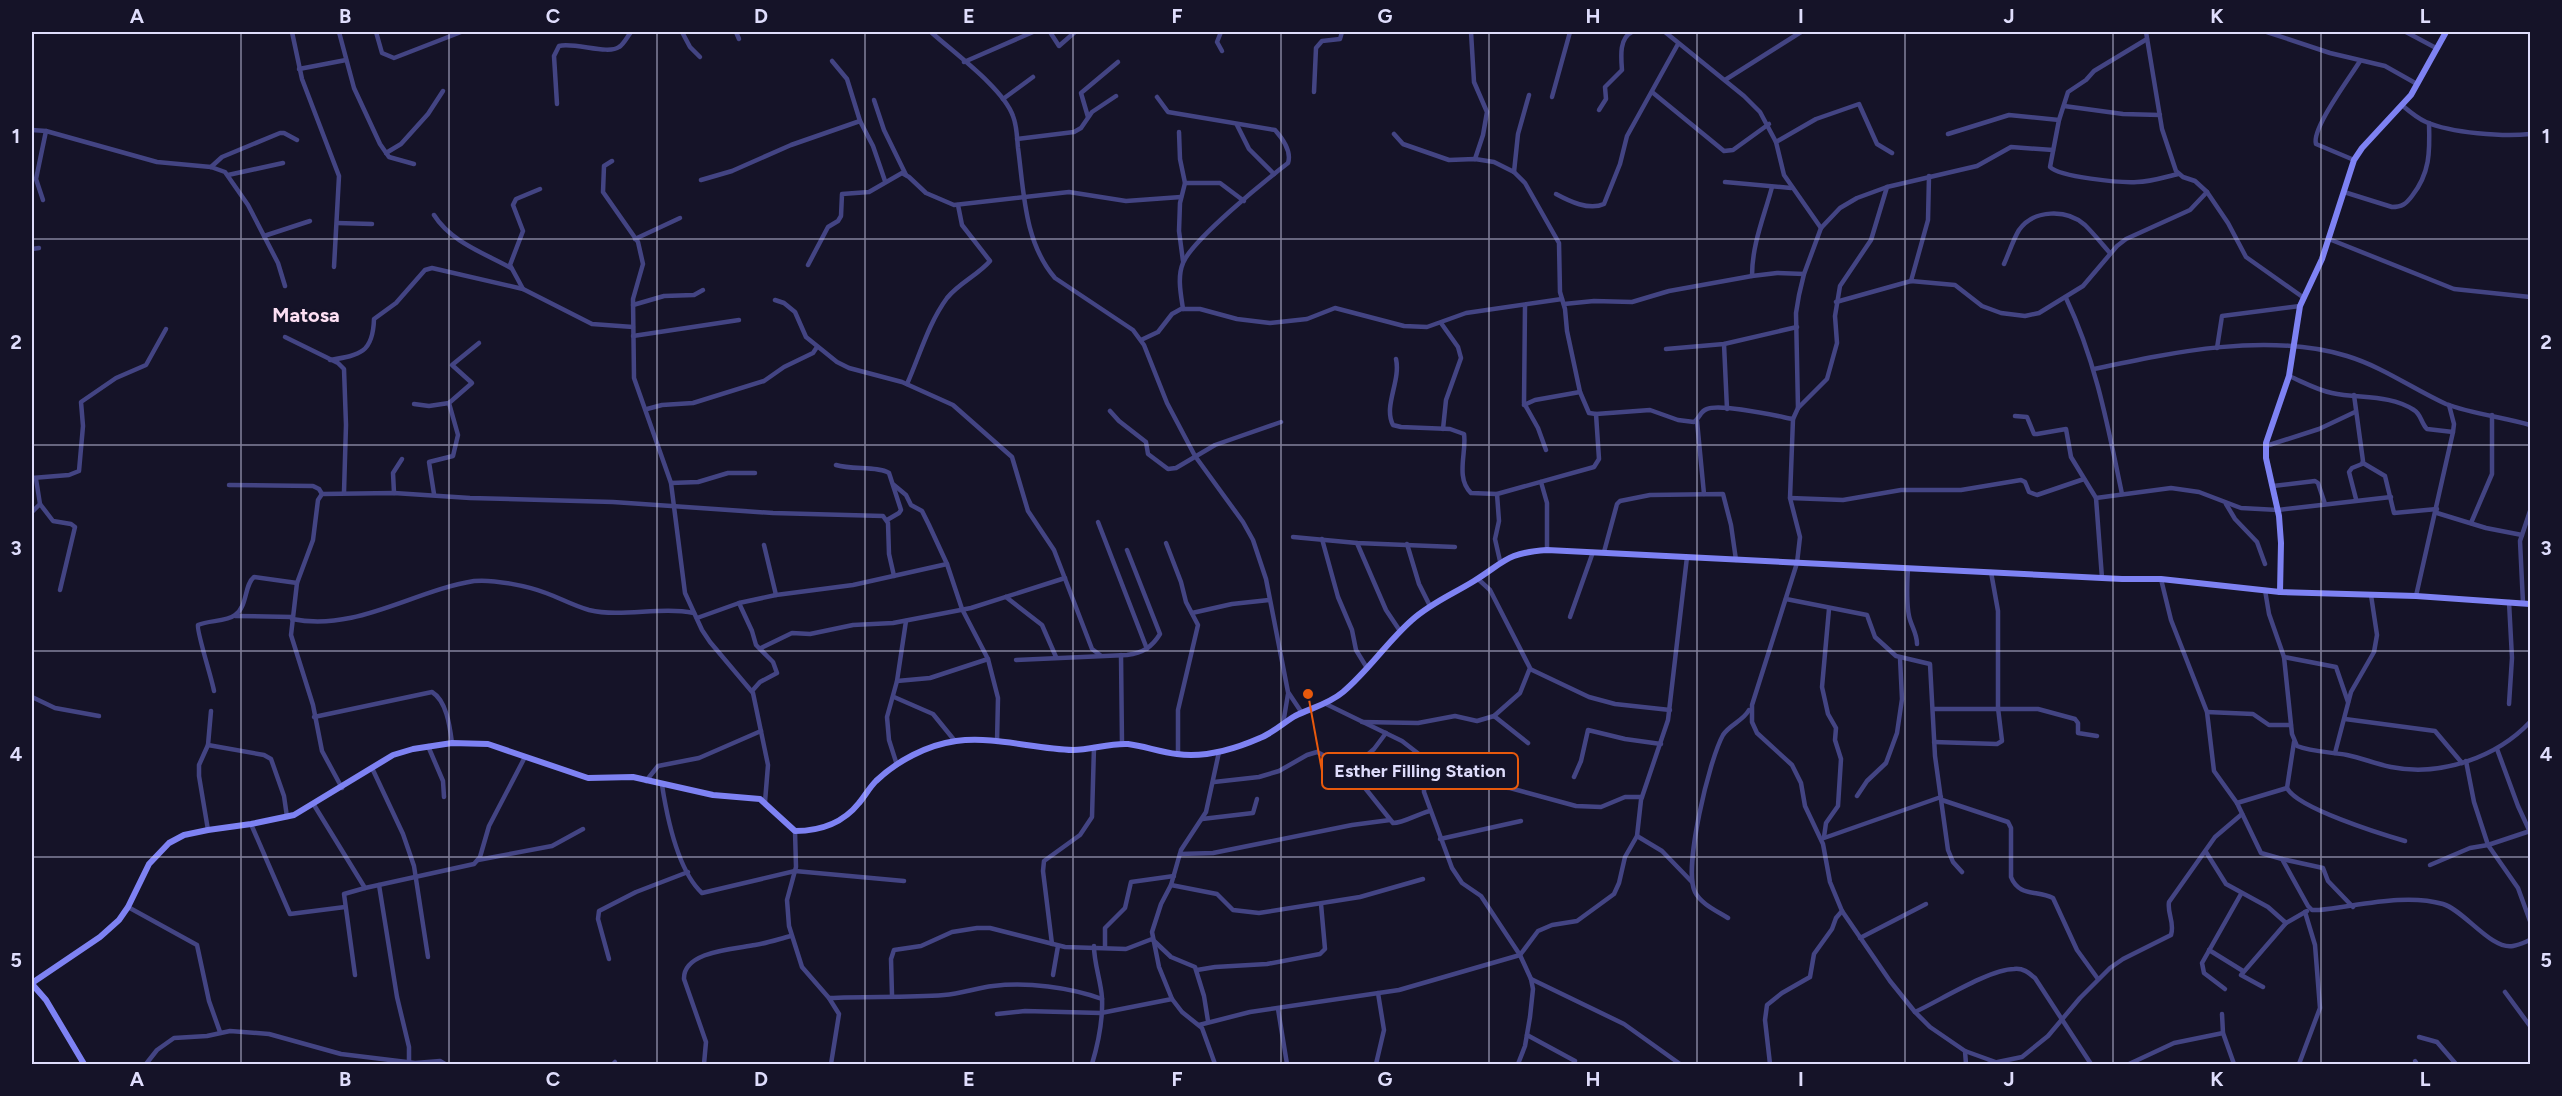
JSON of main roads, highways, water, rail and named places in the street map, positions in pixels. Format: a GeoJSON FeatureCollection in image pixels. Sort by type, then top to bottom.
{"type":"FeatureCollection","features":[{"type":"Feature","properties":{"kind":"place","name":"Esther Filling Station"},"geometry":{"type":"Point","coordinates":[1308,694]}},
{"type":"Feature","properties":{"kind":"district","name":"Matosa"},"geometry":{"type":"Point","coordinates":[306,315]}}]}
